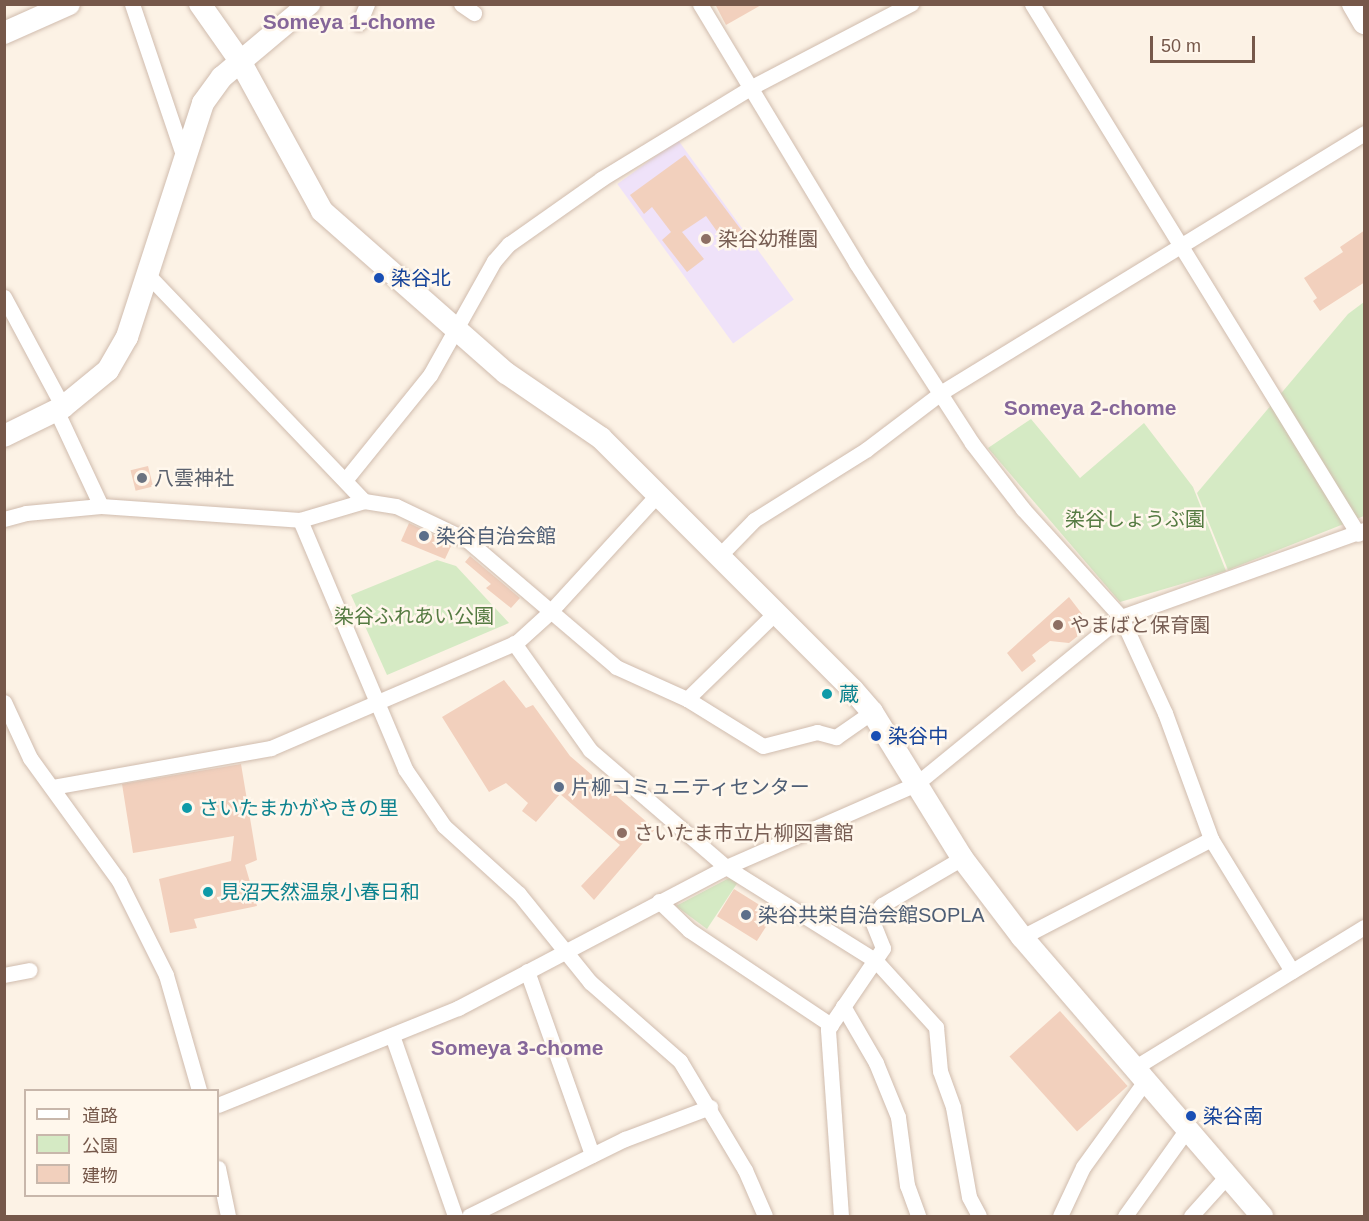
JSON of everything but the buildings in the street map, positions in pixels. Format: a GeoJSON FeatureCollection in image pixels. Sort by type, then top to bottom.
{"type":"FeatureCollection","features":[{"type":"Feature","properties":{"kind":"street"},"geometry":{"type":"LineString","coordinates":[[4,33],[69,4]]}},
{"type":"Feature","properties":{"kind":"street"},"geometry":{"type":"LineString","coordinates":[[132,4],[184,158]]}},
{"type":"Feature","properties":{"kind":"street"},"geometry":{"type":"LineString","coordinates":[[200,4],[240,61],[322,211],[506,374],[601,438],[776,612],[872,712],[962,858],[1022,937],[1262,1216]]}},
{"type":"Feature","properties":{"kind":"street"},"geometry":{"type":"LineString","coordinates":[[4,436],[59,409],[93,386],[118,355],[203,103],[222,77],[309,4]]}},
{"type":"Feature","properties":{"kind":"street"},"geometry":{"type":"LineString","coordinates":[[359,23],[367,4]]}},
{"type":"Feature","properties":{"kind":"street"},"geometry":{"type":"LineString","coordinates":[[700,4],[856,263],[942,392],[972,443],[1009,491],[1121,617],[1165,713],[1211,839],[1292,971]]}},
{"type":"Feature","properties":{"kind":"street"},"geometry":{"type":"LineString","coordinates":[[346,479],[430,375],[494,261],[532,225],[750,88],[911,4]]}},
{"type":"Feature","properties":{"kind":"street"},"geometry":{"type":"LineString","coordinates":[[219,1105],[458,1008],[726,867],[916,784],[1121,617],[1361,532],[1181,248],[1032,4]]}},
{"type":"Feature","properties":{"kind":"street"},"geometry":{"type":"LineString","coordinates":[[1353,4],[1365,22]]}},
{"type":"Feature","properties":{"kind":"street"},"geometry":{"type":"LineString","coordinates":[[718,556],[754,520],[867,449],[942,392],[1181,248],[1365,133]]}},
{"type":"Feature","properties":{"kind":"street"},"geometry":{"type":"LineString","coordinates":[[147,274],[346,479],[364,501]]}},
{"type":"Feature","properties":{"kind":"street"},"geometry":{"type":"LineString","coordinates":[[4,297],[59,409],[101,506]]}},
{"type":"Feature","properties":{"kind":"street"},"geometry":{"type":"LineString","coordinates":[[52,787],[271,748],[378,699],[514,643],[549,613],[658,494]]}},
{"type":"Feature","properties":{"kind":"street"},"geometry":{"type":"LineString","coordinates":[[4,519],[26,513],[101,506],[300,520],[364,501],[396,506],[467,540],[549,613],[616,667],[687,699],[763,746],[817,732],[836,737],[872,712]]}},
{"type":"Feature","properties":{"kind":"street"},"geometry":{"type":"LineString","coordinates":[[300,520],[378,699],[405,769],[444,826],[519,894],[590,982],[680,1061],[710,1107],[765,1216]]}},
{"type":"Feature","properties":{"kind":"street"},"geometry":{"type":"LineString","coordinates":[[687,699],[776,612]]}},
{"type":"Feature","properties":{"kind":"street"},"geometry":{"type":"LineString","coordinates":[[514,643],[590,750],[726,867],[875,960],[936,1027],[940,1071],[953,1107],[969,1197],[979,1216]]}},
{"type":"Feature","properties":{"kind":"street"},"geometry":{"type":"LineString","coordinates":[[4,702],[30,758],[119,881],[166,975],[199,1089]]}},
{"type":"Feature","properties":{"kind":"street"},"geometry":{"type":"LineString","coordinates":[[1022,937],[1211,839]]}},
{"type":"Feature","properties":{"kind":"street"},"geometry":{"type":"LineString","coordinates":[[841,1216],[828,1029],[883,948],[871,918],[882,905],[962,858]]}},
{"type":"Feature","properties":{"kind":"street"},"geometry":{"type":"LineString","coordinates":[[660,901],[689,930],[831,1025]]}},
{"type":"Feature","properties":{"kind":"street"},"geometry":{"type":"LineString","coordinates":[[1060,1216],[1083,1167],[1140,1074],[1292,971],[1365,927]]}},
{"type":"Feature","properties":{"kind":"street"},"geometry":{"type":"LineString","coordinates":[[4,975],[30,970]]}},
{"type":"Feature","properties":{"kind":"street"},"geometry":{"type":"LineString","coordinates":[[527,971],[592,1155]]}},
{"type":"Feature","properties":{"kind":"street"},"geometry":{"type":"LineString","coordinates":[[843,1006],[876,1063],[898,1117],[908,1185],[918,1216]]}},
{"type":"Feature","properties":{"kind":"street"},"geometry":{"type":"LineString","coordinates":[[392,1035],[455,1216]]}},
{"type":"Feature","properties":{"kind":"street"},"geometry":{"type":"LineString","coordinates":[[469,1216],[592,1155],[710,1107]]}},
{"type":"Feature","properties":{"kind":"street"},"geometry":{"type":"LineString","coordinates":[[1125,1216],[1187,1129]]}},
{"type":"Feature","properties":{"kind":"street"},"geometry":{"type":"LineString","coordinates":[[219,1173],[228,1216]]}},
{"type":"Feature","properties":{"kind":"street"},"geometry":{"type":"LineString","coordinates":[[1191,1216],[1227,1176]]}},
{"type":"Feature","properties":{"kind":"shaded area","name":"染谷幼稚園"},"geometry":{"type":"Polygon","coordinates":[[[678,140],[794,299],[733,343],[617,184],[678,140]]]}},
{"type":"Feature","properties":{"kind":"green space"},"geometry":{"type":"Polygon","coordinates":[[[1364,302],[1364,516],[1228,570],[1197,493],[1348,314],[1364,302]]]}},
{"type":"Feature","properties":{"kind":"green space","name":"染谷しょうぶ園"},"geometry":{"type":"Polygon","coordinates":[[[1031,419],[1080,478],[1144,423],[1193,487],[1226,571],[1120,602],[988,448],[1031,419]]]}},
{"type":"Feature","properties":{"kind":"green space","name":"染谷ふれあい公園"},"geometry":{"type":"Polygon","coordinates":[[[437,560],[456,566],[509,623],[387,675],[351,595],[437,560]]]}},
{"type":"Feature","properties":{"kind":"green space"},"geometry":{"type":"Polygon","coordinates":[[[731,877],[738,882],[707,929],[676,906],[731,877]]]}},
{"type":"Feature","properties":{"kind":"place","name":"染谷幼稚園"},"geometry":{"type":"Point","coordinates":[706,239]}},
{"type":"Feature","properties":{"kind":"place","name":"染谷北"},"geometry":{"type":"Point","coordinates":[379,278]}},
{"type":"Feature","properties":{"kind":"place","name":"八雲神社"},"geometry":{"type":"Point","coordinates":[142,478]}},
{"type":"Feature","properties":{"kind":"place","name":"染谷自治会館"},"geometry":{"type":"Point","coordinates":[424,536]}},
{"type":"Feature","properties":{"kind":"place","name":"やまばと保育園"},"geometry":{"type":"Point","coordinates":[1058,625]}},
{"type":"Feature","properties":{"kind":"place","name":"蔵"},"geometry":{"type":"Point","coordinates":[827,694]}},
{"type":"Feature","properties":{"kind":"place","name":"染谷中"},"geometry":{"type":"Point","coordinates":[876,736]}},
{"type":"Feature","properties":{"kind":"place","name":"片柳コミュニティセンター"},"geometry":{"type":"Point","coordinates":[559,787]}},
{"type":"Feature","properties":{"kind":"place","name":"さいたまかがやきの里"},"geometry":{"type":"Point","coordinates":[187,808]}},
{"type":"Feature","properties":{"kind":"place","name":"さいたま市立片柳図書館"},"geometry":{"type":"Point","coordinates":[622,833]}},
{"type":"Feature","properties":{"kind":"place","name":"見沼天然温泉小春日和"},"geometry":{"type":"Point","coordinates":[208,892]}},
{"type":"Feature","properties":{"kind":"place","name":"染谷共栄自治会館SOPLA"},"geometry":{"type":"Point","coordinates":[746,915]}},
{"type":"Feature","properties":{"kind":"place","name":"染谷南"},"geometry":{"type":"Point","coordinates":[1191,1116]}},
{"type":"Feature","properties":{"kind":"district","name":"Someya 1-chome"},"geometry":{"type":"Point","coordinates":[349,22]}},
{"type":"Feature","properties":{"kind":"district","name":"Someya 2-chome"},"geometry":{"type":"Point","coordinates":[1090,408]}},
{"type":"Feature","properties":{"kind":"district","name":"Someya 3-chome"},"geometry":{"type":"Point","coordinates":[517,1048]}}]}
